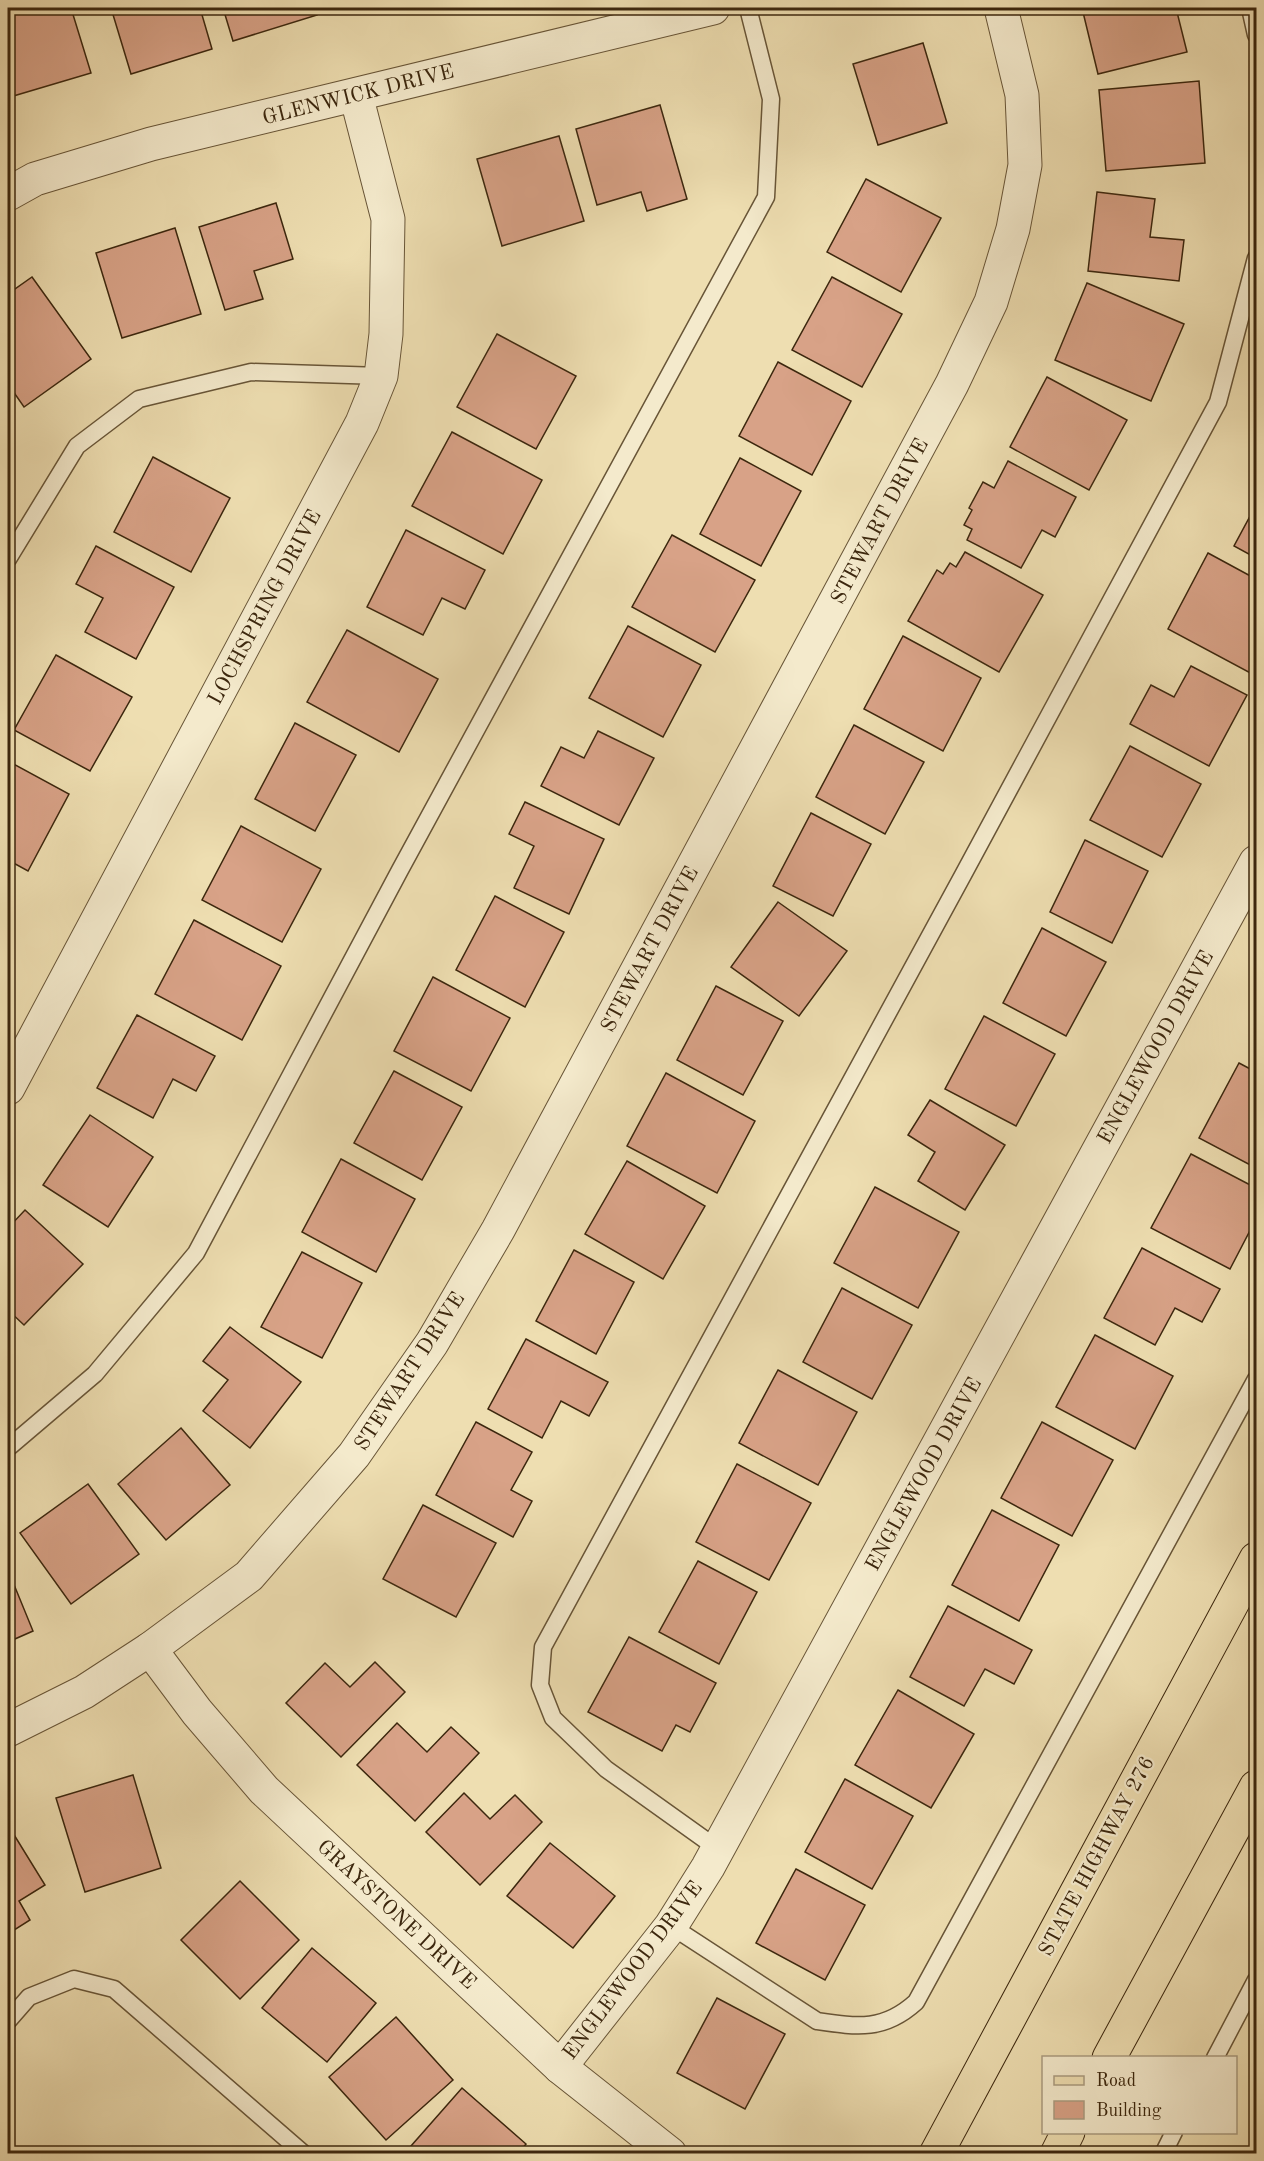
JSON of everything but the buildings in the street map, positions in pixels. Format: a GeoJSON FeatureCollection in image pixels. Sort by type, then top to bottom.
{"type":"FeatureCollection","features":[{"type":"Feature","properties":{"kind":"main road","name":"STATE HIGHWAY 276"},"geometry":{"type":"LineString","coordinates":[[936,2154],[1257,1559]]}},
{"type":"Feature","properties":{"kind":"main road"},"geometry":{"type":"LineString","coordinates":[[1110,2056],[1257,1787]]}},
{"type":"Feature","properties":{"kind":"main road"},"geometry":{"type":"LineString","coordinates":[[1057,2154],[1067,2134]]}},
{"type":"Feature","properties":{"kind":"street","name":"GLENWICK DRIVE"},"geometry":{"type":"LineString","coordinates":[[8,194],[35,179],[151,144],[713,8]]}},
{"type":"Feature","properties":{"kind":"street","name":"STEWART DRIVE"},"geometry":{"type":"LineString","coordinates":[[8,1730],[84,1692],[150,1649],[249,1576],[354,1455],[432,1343],[498,1230],[952,384],[991,302],[1013,229],[1025,165],[1022,95],[1001,8]]}},
{"type":"Feature","properties":{"kind":"street","name":"LOCHSPRING DRIVE"},"geometry":{"type":"LineString","coordinates":[[8,1088],[363,423],[381,376],[386,334],[388,219],[356,95]]}},
{"type":"Feature","properties":{"kind":"street","name":"ENGLEWOOD DRIVE"},"geometry":{"type":"LineString","coordinates":[[560,2067],[671,1926],[718,1849],[1257,862]]}},
{"type":"Feature","properties":{"kind":"street","name":"GRAYSTONE DRIVE"},"geometry":{"type":"LineString","coordinates":[[150,1649],[197,1712],[264,1790],[560,2067],[670,2154]]}},
{"type":"Feature","properties":{"kind":"lane"},"geometry":{"type":"LineString","coordinates":[[8,1448],[95,1374],[196,1253],[400,870],[766,197],[771,99],[748,8]]}},
{"type":"Feature","properties":{"kind":"lane"},"geometry":{"type":"LineString","coordinates":[[1250,8],[1257,35]]}},
{"type":"Feature","properties":{"kind":"lane"},"geometry":{"type":"LineString","coordinates":[[718,1849],[606,1769],[553,1718],[540,1685],[543,1647],[1218,402],[1257,258]]}},
{"type":"Feature","properties":{"kind":"lane"},"geometry":{"type":"LineString","coordinates":[[8,559],[77,446],[139,399],[251,372],[381,376]]}},
{"type":"Feature","properties":{"kind":"lane"},"geometry":{"type":"LineString","coordinates":[[671,1926],[818,2021],[844,2025],[875,2025],[901,2015],[916,2002],[1257,1379]]}},
{"type":"Feature","properties":{"kind":"lane"},"geometry":{"type":"LineString","coordinates":[[8,2021],[29,1997],[74,1979],[114,1989],[304,2154]]}},
{"type":"Feature","properties":{"kind":"lane"},"geometry":{"type":"LineString","coordinates":[[1216,2056],[1257,1980]]}},
{"type":"Feature","properties":{"kind":"lane"},"geometry":{"type":"LineString","coordinates":[[1163,2154],[1173,2134]]}}]}
